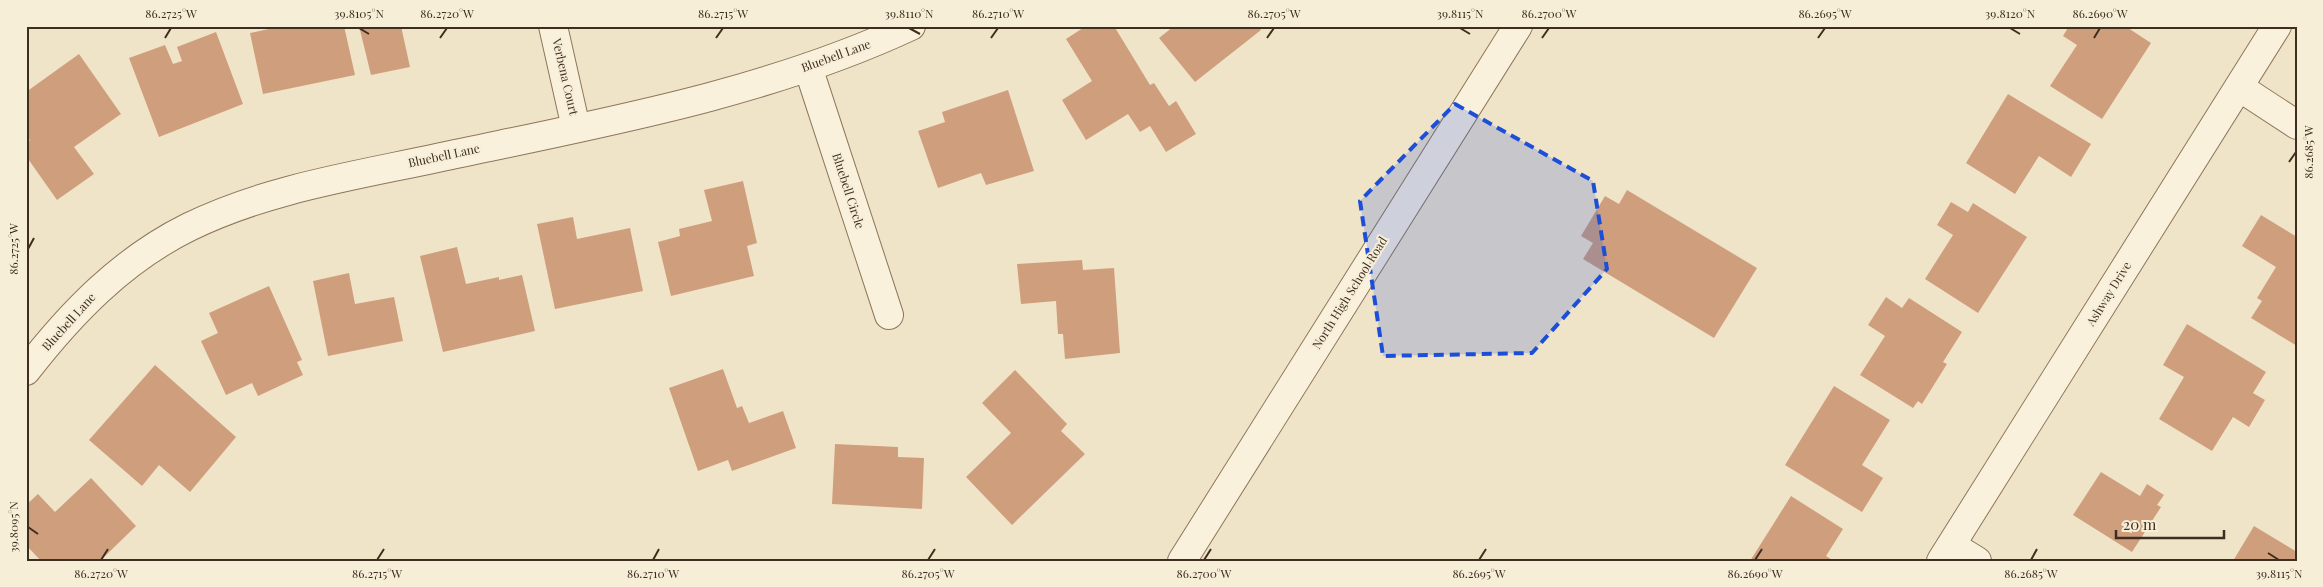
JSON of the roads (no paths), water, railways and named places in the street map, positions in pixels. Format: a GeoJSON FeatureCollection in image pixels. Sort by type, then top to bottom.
{"type":"FeatureCollection","features":[{"type":"Feature","properties":{"kind":"street","name":"Verbena Court"},"geometry":{"type":"LineString","coordinates":[[553,26],[576,128]]}},
{"type":"Feature","properties":{"kind":"street","name":"Bluebell Lane"},"geometry":{"type":"LineString","coordinates":[[26,371],[59,330],[93,294],[119,272],[159,244],[210,218],[284,190],[576,128],[728,92],[859,49],[911,26]]}},
{"type":"Feature","properties":{"kind":"street","name":"North High School Road"},"geometry":{"type":"LineString","coordinates":[[1182,561],[1518,26]]}},
{"type":"Feature","properties":{"kind":"street","name":"Ashway Drive"},"geometry":{"type":"LineString","coordinates":[[1946,553],[2277,26]]}},
{"type":"Feature","properties":{"kind":"street","name":"Bluebell Circle"},"geometry":{"type":"LineString","coordinates":[[808,67],[889,315]]}},
{"type":"Feature","properties":{"kind":"street"},"geometry":{"type":"LineString","coordinates":[[2238,87],[2297,124]]}},
{"type":"Feature","properties":{"kind":"street"},"geometry":{"type":"LineString","coordinates":[[1946,553],[1977,561]]}}]}
